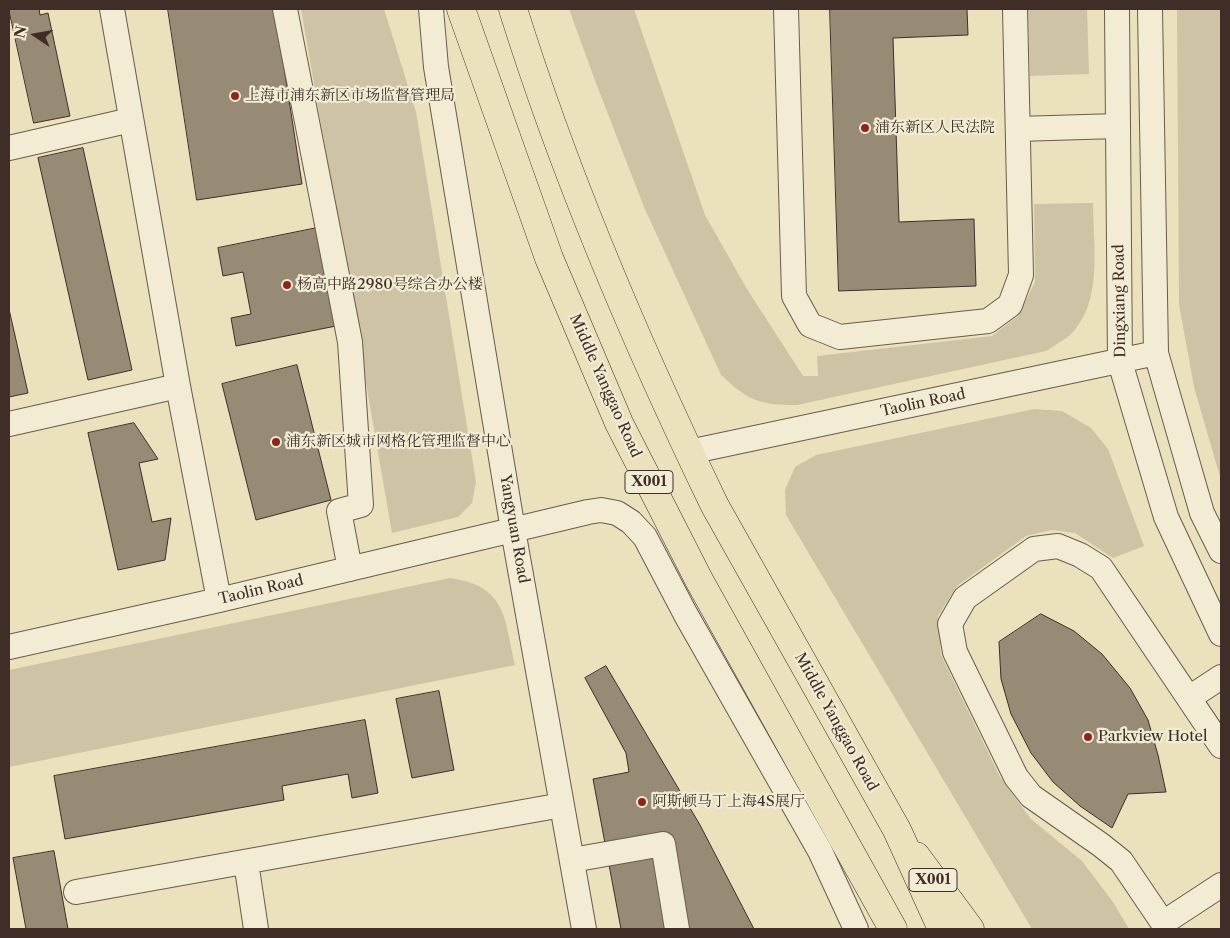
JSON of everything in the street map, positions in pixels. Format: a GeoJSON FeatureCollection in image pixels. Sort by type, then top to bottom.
{"type":"FeatureCollection","features":[{"type":"Feature","properties":{"kind":"main road","name":"Middle Yanggao Road"},"geometry":{"type":"LineString","coordinates":[[461,9],[549,258],[619,423],[699,580],[893,929]]}},
{"type":"Feature","properties":{"kind":"main road","name":"Middle Yanggao Road"},"geometry":{"type":"LineString","coordinates":[[513,9],[538,88],[586,213],[689,452],[715,506],[897,830],[942,929]]}},
{"type":"Feature","properties":{"kind":"main road","name":"Middle Yanggao Road"},"geometry":{"type":"LineString","coordinates":[[897,830],[970,929]]}},
{"type":"Feature","properties":{"kind":"street"},"geometry":{"type":"LineString","coordinates":[[112,9],[178,386],[219,600]]}},
{"type":"Feature","properties":{"kind":"street"},"geometry":{"type":"LineString","coordinates":[[285,9],[350,342],[361,505],[339,511],[350,569]]}},
{"type":"Feature","properties":{"kind":"street","name":"Yangyuan Road"},"geometry":{"type":"LineString","coordinates":[[431,9],[436,67],[513,530],[584,929]]}},
{"type":"Feature","properties":{"kind":"street"},"geometry":{"type":"LineString","coordinates":[[786,9],[794,296],[810,325],[840,337],[988,321],[1010,305],[1021,275],[1015,9]]}},
{"type":"Feature","properties":{"kind":"street","name":"Dingxiang Road"},"geometry":{"type":"LineString","coordinates":[[1117,9],[1120,362],[1166,517],[1221,634]]}},
{"type":"Feature","properties":{"kind":"street"},"geometry":{"type":"LineString","coordinates":[[1150,9],[1156,354],[1202,513],[1221,551]]}},
{"type":"Feature","properties":{"kind":"street"},"geometry":{"type":"LineString","coordinates":[[9,148],[131,120]]}},
{"type":"Feature","properties":{"kind":"street"},"geometry":{"type":"LineString","coordinates":[[1018,129],[1117,126]]}},
{"type":"Feature","properties":{"kind":"street","name":"Taolin Road"},"geometry":{"type":"LineString","coordinates":[[689,452],[1156,354]]}},
{"type":"Feature","properties":{"kind":"street"},"geometry":{"type":"LineString","coordinates":[[9,424],[178,386]]}},
{"type":"Feature","properties":{"kind":"street","name":"X001"},"geometry":{"type":"LineString","coordinates":[[513,530],[601,510],[617,513],[631,522],[645,537],[686,615],[820,851],[856,929]]}},
{"type":"Feature","properties":{"kind":"street","name":"Taolin Road"},"geometry":{"type":"LineString","coordinates":[[9,646],[219,600],[513,530]]}},
{"type":"Feature","properties":{"kind":"street"},"geometry":{"type":"LineString","coordinates":[[1221,746],[1101,568],[1080,555],[1058,546],[1034,549],[965,598],[950,624],[956,652],[1016,777],[1031,796],[1122,861],[1163,923],[1221,885]]}},
{"type":"Feature","properties":{"kind":"street"},"geometry":{"type":"LineString","coordinates":[[1189,698],[1221,677]]}},
{"type":"Feature","properties":{"kind":"street"},"geometry":{"type":"LineString","coordinates":[[76,892],[562,805]]}},
{"type":"Feature","properties":{"kind":"street"},"geometry":{"type":"LineString","coordinates":[[572,860],[663,844],[677,929]]}},
{"type":"Feature","properties":{"kind":"street"},"geometry":{"type":"LineString","coordinates":[[246,862],[256,929]]}},
{"type":"Feature","properties":{"kind":"shaded area"},"geometry":{"type":"Polygon","coordinates":[[[301,9],[384,9],[416,112],[476,482],[472,503],[458,517],[392,533],[301,9]]]}},
{"type":"Feature","properties":{"kind":"shaded area"},"geometry":{"type":"Polygon","coordinates":[[[569,9],[634,9],[705,215],[747,289],[803,376],[818,376],[817,356],[992,336],[1018,316],[1035,282],[1034,204],[1093,203],[1094,273],[1088,308],[1080,323],[1069,336],[1046,351],[797,405],[773,404],[747,396],[721,375],[644,207],[569,9]]]}},
{"type":"Feature","properties":{"kind":"shaded area"},"geometry":{"type":"Polygon","coordinates":[[[1028,9],[1087,9],[1089,74],[1030,76],[1028,9]]]}},
{"type":"Feature","properties":{"kind":"shaded area"},"geometry":{"type":"Polygon","coordinates":[[[1177,9],[1221,9],[1221,480],[1194,387],[1179,304],[1177,9]]]}},
{"type":"Feature","properties":{"kind":"shaded area"},"geometry":{"type":"Polygon","coordinates":[[[1034,409],[1062,411],[1091,428],[1108,449],[1144,546],[1113,558],[1075,533],[1052,530],[1026,536],[957,586],[938,616],[941,655],[1000,777],[1031,819],[1082,861],[1113,902],[1129,929],[1032,929],[786,515],[785,490],[795,467],[816,455],[1034,409]]]}},
{"type":"Feature","properties":{"kind":"shaded area"},"geometry":{"type":"Polygon","coordinates":[[[450,578],[469,582],[483,588],[493,597],[505,619],[515,665],[9,767],[9,670],[450,578]]]}},
{"type":"Feature","properties":{"kind":"building"},"geometry":{"type":"Polygon","coordinates":[[[9,9],[39,9],[40,15],[48,13],[70,116],[34,123],[9,9]]]}},
{"type":"Feature","properties":{"kind":"building","name":"上海市浦东新区市场监督管理局"},"geometry":{"type":"Polygon","coordinates":[[[168,9],[275,9],[302,184],[197,200],[168,9]]]}},
{"type":"Feature","properties":{"kind":"building","name":"浦东新区人民法院"},"geometry":{"type":"Polygon","coordinates":[[[830,9],[967,9],[968,35],[893,38],[899,222],[974,219],[976,286],[839,291],[830,9]]]}},
{"type":"Feature","properties":{"kind":"building"},"geometry":{"type":"Polygon","coordinates":[[[83,148],[132,370],[88,380],[38,158],[83,148]]]}},
{"type":"Feature","properties":{"kind":"building","name":"杨高中路2980号综合办公楼"},"geometry":{"type":"Polygon","coordinates":[[[317,228],[336,326],[236,346],[231,318],[251,314],[243,272],[223,276],[218,248],[317,228]]]}},
{"type":"Feature","properties":{"kind":"building"},"geometry":{"type":"Polygon","coordinates":[[[9,309],[28,393],[9,397],[9,309]]]}},
{"type":"Feature","properties":{"kind":"building","name":"浦东新区城市网格化管理监督中心"},"geometry":{"type":"Polygon","coordinates":[[[297,365],[331,500],[256,520],[222,384],[297,365]]]}},
{"type":"Feature","properties":{"kind":"building"},"geometry":{"type":"Polygon","coordinates":[[[134,423],[158,459],[139,463],[152,522],[171,518],[165,560],[118,570],[88,433],[134,423]]]}},
{"type":"Feature","properties":{"kind":"building","name":"Parkview Hotel"},"geometry":{"type":"Polygon","coordinates":[[[1041,614],[1074,631],[1102,654],[1130,688],[1148,720],[1166,792],[1128,794],[1112,828],[1080,806],[1053,782],[1031,753],[1011,714],[1001,679],[999,642],[1041,614]]]}},
{"type":"Feature","properties":{"kind":"building","name":"阿斯顿马丁上海4S展厅"},"geometry":{"type":"Polygon","coordinates":[[[606,666],[700,825],[754,929],[621,929],[593,779],[629,772],[626,753],[585,678],[606,666]]]}},
{"type":"Feature","properties":{"kind":"building"},"geometry":{"type":"Polygon","coordinates":[[[439,691],[454,770],[412,778],[396,699],[439,691]]]}},
{"type":"Feature","properties":{"kind":"building"},"geometry":{"type":"Polygon","coordinates":[[[365,720],[378,793],[352,798],[348,774],[282,786],[284,800],[65,839],[54,776],[365,720]]]}},
{"type":"Feature","properties":{"kind":"building"},"geometry":{"type":"Polygon","coordinates":[[[54,851],[68,929],[26,929],[13,858],[54,851]]]}},
{"type":"Feature","properties":{"kind":"place","name":"上海市浦东新区市场监督管理局"},"geometry":{"type":"Point","coordinates":[235,96]}},
{"type":"Feature","properties":{"kind":"place","name":"浦东新区人民法院"},"geometry":{"type":"Point","coordinates":[865,128]}},
{"type":"Feature","properties":{"kind":"place","name":"杨高中路2980号综合办公楼"},"geometry":{"type":"Point","coordinates":[287,285]}},
{"type":"Feature","properties":{"kind":"place","name":"浦东新区城市网格化管理监督中心"},"geometry":{"type":"Point","coordinates":[276,442]}},
{"type":"Feature","properties":{"kind":"place","name":"Parkview Hotel"},"geometry":{"type":"Point","coordinates":[1088,737]}},
{"type":"Feature","properties":{"kind":"place","name":"阿斯顿马丁上海4S展厅"},"geometry":{"type":"Point","coordinates":[642,802]}}]}
